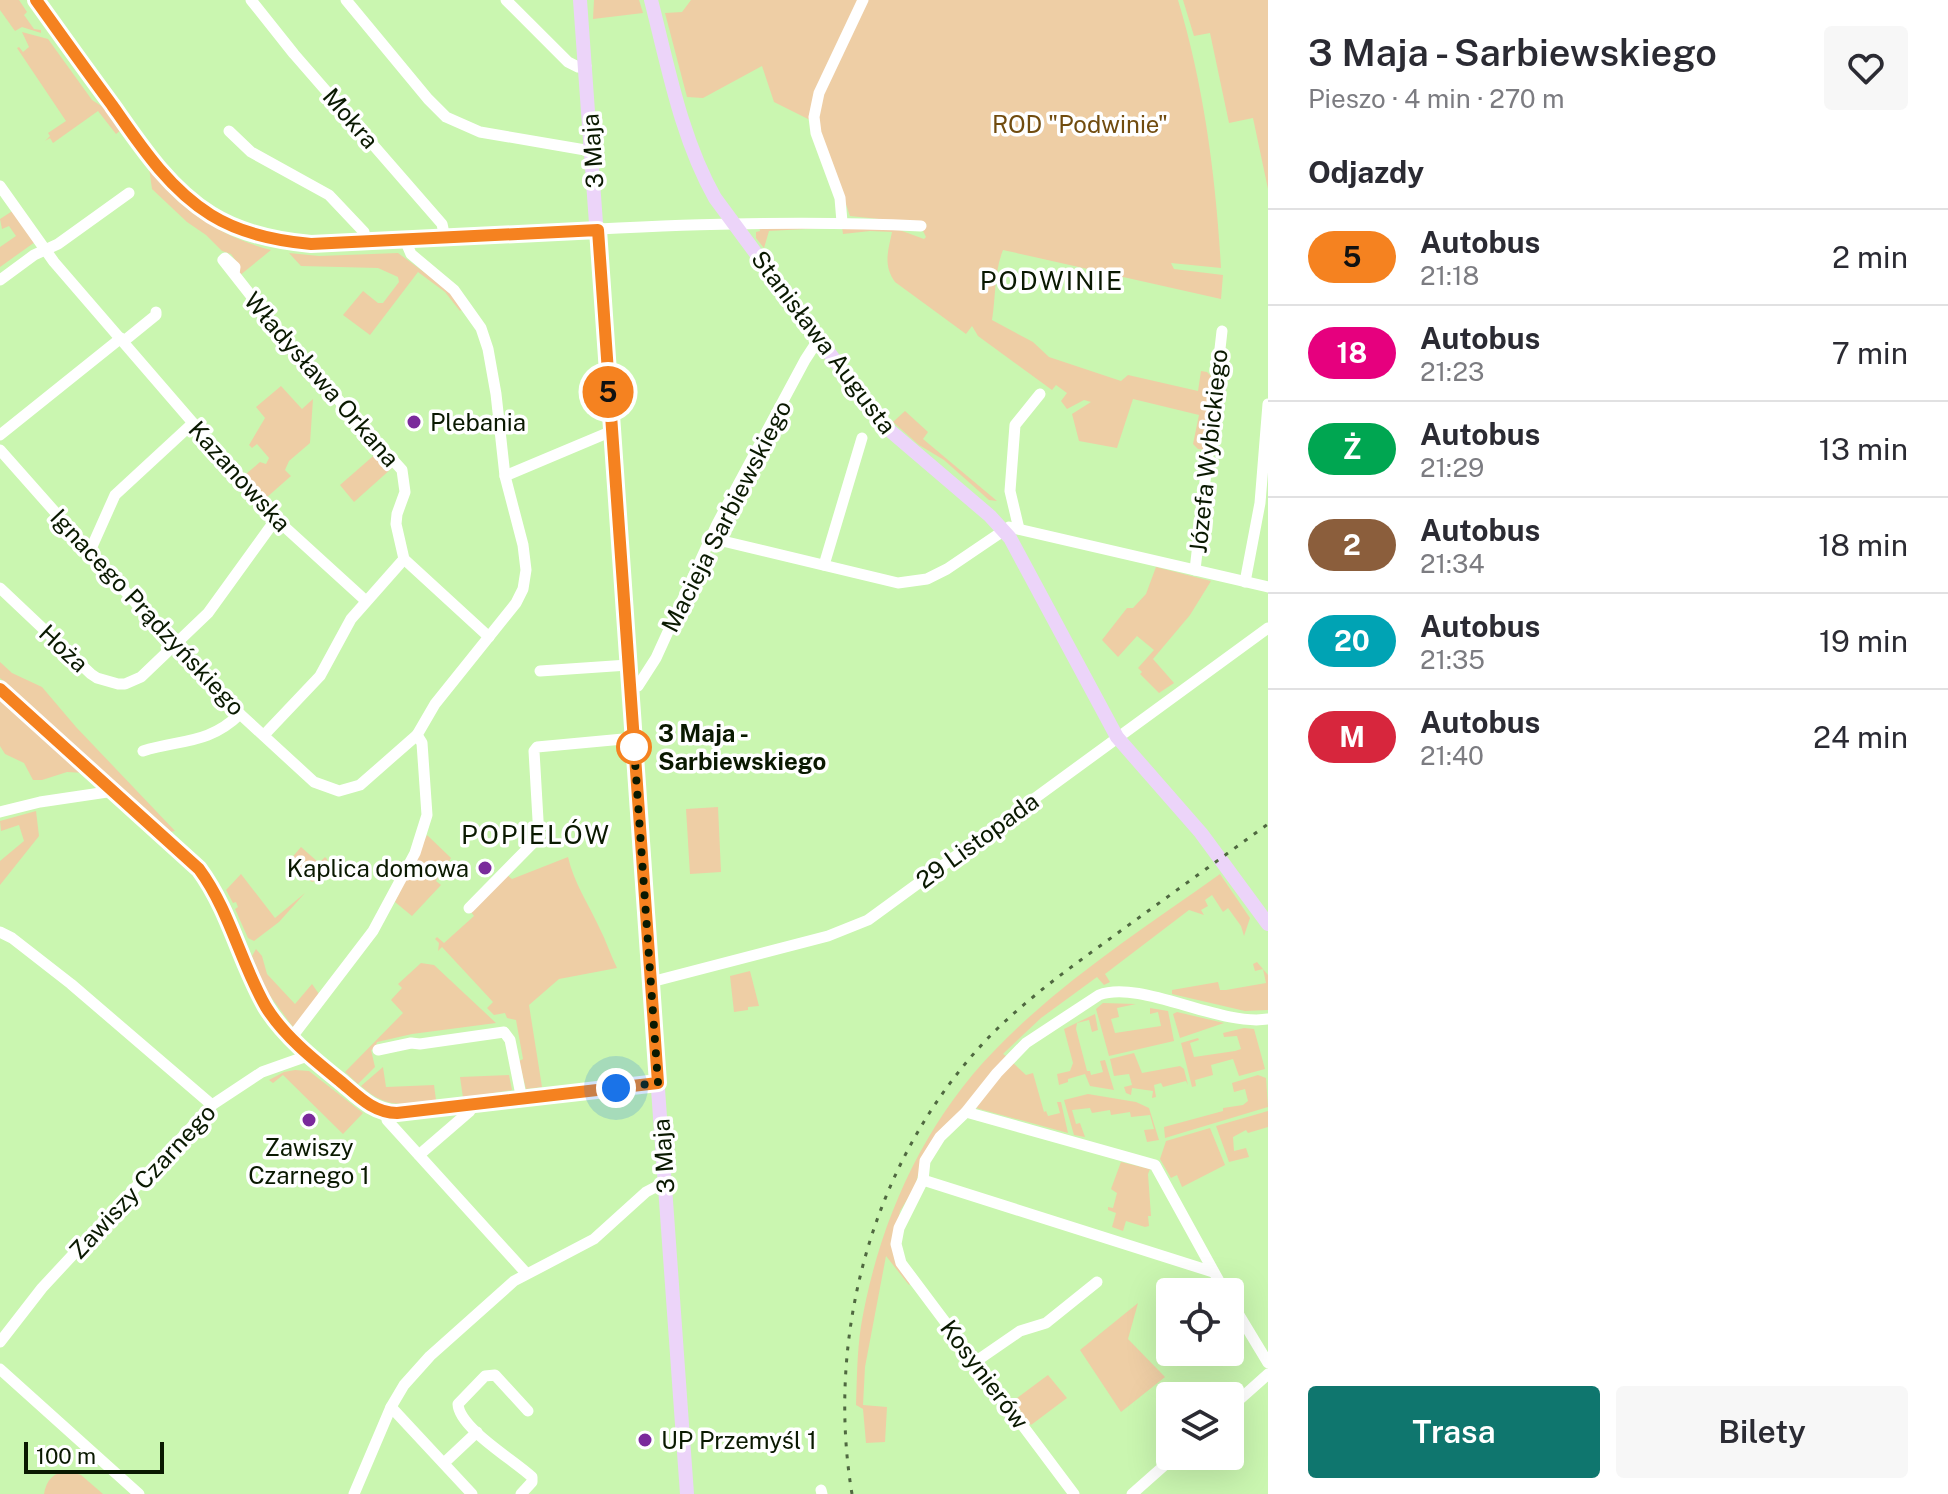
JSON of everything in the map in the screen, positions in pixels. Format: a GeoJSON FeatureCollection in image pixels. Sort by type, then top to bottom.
{"type":"FeatureCollection","features":[{"type":"Feature","properties":{"kind":"main road","name":"Stanisława Augusta"},"geometry":{"type":"LineString","coordinates":[[651,0],[696,159],[715,198],[881,423],[1003,529],[1019,553],[1117,737],[1201,833],[1268,924]]}},
{"type":"Feature","properties":{"kind":"main road","name":"3 Maja"},"geometry":{"type":"LineString","coordinates":[[579,1],[598,230],[687,1494]]}},
{"type":"Feature","properties":{"kind":"street"},"geometry":{"type":"LineString","coordinates":[[36,0],[142,148],[175,186],[197,205],[232,225],[285,241],[311,244],[366,242],[734,224],[842,222],[921,226]]}},
{"type":"Feature","properties":{"kind":"street","name":"Mokra"},"geometry":{"type":"LineString","coordinates":[[251,0],[442,224],[445,238]]}},
{"type":"Feature","properties":{"kind":"street"},"geometry":{"type":"LineString","coordinates":[[346,0],[446,117],[480,132],[591,151]]}},
{"type":"Feature","properties":{"kind":"street"},"geometry":{"type":"LineString","coordinates":[[506,0],[568,62],[578,67],[586,66]]}},
{"type":"Feature","properties":{"kind":"street"},"geometry":{"type":"LineString","coordinates":[[842,222],[840,198],[816,133],[814,117],[819,93],[863,0]]}},
{"type":"Feature","properties":{"kind":"street"},"geometry":{"type":"LineString","coordinates":[[229,131],[251,152],[329,195],[364,232],[366,242]]}},
{"type":"Feature","properties":{"kind":"street","name":"Kazanowska"},"geometry":{"type":"LineString","coordinates":[[0,186],[44,250],[276,519],[366,601]]}},
{"type":"Feature","properties":{"kind":"street"},"geometry":{"type":"LineString","coordinates":[[0,280],[129,193]]}},
{"type":"Feature","properties":{"kind":"street","name":"Ignacego Prądzyńskiego"},"geometry":{"type":"LineString","coordinates":[[0,450],[174,646],[240,714],[314,782],[339,791],[360,785],[417,735],[435,704],[521,596],[525,580],[523,545],[505,476],[496,394],[481,328],[454,290],[411,254],[405,240]]}},
{"type":"Feature","properties":{"kind":"street","name":"Władysława Orkana"},"geometry":{"type":"LineString","coordinates":[[234,274],[296,353],[402,470],[405,492],[396,524],[404,559]]}},
{"type":"Feature","properties":{"kind":"street"},"geometry":{"type":"LineString","coordinates":[[0,435],[156,312]]}},
{"type":"Feature","properties":{"kind":"street","name":"Józefa Wybickiego"},"geometry":{"type":"LineString","coordinates":[[1195,570],[1222,331]]}},
{"type":"Feature","properties":{"kind":"street","name":"Macieja Sarbiewskiego"},"geometry":{"type":"LineString","coordinates":[[630,687],[638,686],[656,658],[710,538],[818,340]]}},
{"type":"Feature","properties":{"kind":"street"},"geometry":{"type":"LineString","coordinates":[[1019,529],[1010,491],[1015,425],[1040,394]]}},
{"type":"Feature","properties":{"kind":"street"},"geometry":{"type":"LineString","coordinates":[[1245,582],[1260,503],[1268,404]]}},
{"type":"Feature","properties":{"kind":"street"},"geometry":{"type":"LineString","coordinates":[[90,551],[115,495],[193,423]]}},
{"type":"Feature","properties":{"kind":"street"},"geometry":{"type":"LineString","coordinates":[[505,476],[612,431]]}},
{"type":"Feature","properties":{"kind":"street"},"geometry":{"type":"LineString","coordinates":[[824,565],[862,438]]}},
{"type":"Feature","properties":{"kind":"street","name":"Hoża"},"geometry":{"type":"LineString","coordinates":[[0,588],[83,667],[105,681],[118,684],[132,682],[208,613],[276,519]]}},
{"type":"Feature","properties":{"kind":"street"},"geometry":{"type":"LineString","coordinates":[[710,538],[898,583],[914,582],[947,569],[1003,529],[1019,529],[1268,587]]}},
{"type":"Feature","properties":{"kind":"street"},"geometry":{"type":"LineString","coordinates":[[1019,553],[1019,541],[1032,533]]}},
{"type":"Feature","properties":{"kind":"street"},"geometry":{"type":"LineString","coordinates":[[265,734],[320,676],[351,619],[404,559],[489,637]]}},
{"type":"Feature","properties":{"kind":"street","name":"29 Listopada"},"geometry":{"type":"LineString","coordinates":[[651,982],[860,925],[1268,628]]}},
{"type":"Feature","properties":{"kind":"street"},"geometry":{"type":"LineString","coordinates":[[540,671],[628,665]]}},
{"type":"Feature","properties":{"kind":"street"},"geometry":{"type":"LineString","coordinates":[[0,689],[181,851],[208,882],[222,905],[255,987],[275,1020],[362,1099],[386,1113],[658,1083]]}},
{"type":"Feature","properties":{"kind":"street"},"geometry":{"type":"LineString","coordinates":[[143,751],[199,739],[240,714]]}},
{"type":"Feature","properties":{"kind":"street"},"geometry":{"type":"LineString","coordinates":[[292,1037],[373,931],[415,853],[427,809],[422,743],[417,735]]}},
{"type":"Feature","properties":{"kind":"street"},"geometry":{"type":"LineString","coordinates":[[469,908],[539,837],[534,751],[537,747],[634,738]]}},
{"type":"Feature","properties":{"kind":"street"},"geometry":{"type":"LineString","coordinates":[[0,812],[40,802],[114,791]]}},
{"type":"Feature","properties":{"kind":"street"},"geometry":{"type":"LineString","coordinates":[[0,932],[71,984],[212,1105]]}},
{"type":"Feature","properties":{"kind":"street"},"geometry":{"type":"LineString","coordinates":[[1213,1272],[923,1180],[925,1161],[940,1137],[1026,1043],[1099,995],[1118,992],[1243,1020],[1268,1019]]}},
{"type":"Feature","properties":{"kind":"street"},"geometry":{"type":"LineString","coordinates":[[378,1050],[504,1032],[510,1040],[522,1100]]}},
{"type":"Feature","properties":{"kind":"street","name":"Zawiszy Czarnego"},"geometry":{"type":"LineString","coordinates":[[0,1341],[42,1288],[212,1105],[262,1072],[310,1055]]}},
{"type":"Feature","properties":{"kind":"street"},"geometry":{"type":"LineString","coordinates":[[419,1155],[470,1111],[470,1106]]}},
{"type":"Feature","properties":{"kind":"street"},"geometry":{"type":"LineString","coordinates":[[966,1112],[1155,1165],[1217,1278]]}},
{"type":"Feature","properties":{"kind":"street"},"geometry":{"type":"LineString","coordinates":[[386,1113],[387,1120],[526,1273]]}},
{"type":"Feature","properties":{"kind":"street","name":"Kosynierów"},"geometry":{"type":"LineString","coordinates":[[923,1180],[899,1228],[897,1254],[901,1263],[1074,1494]]}},
{"type":"Feature","properties":{"kind":"street"},"geometry":{"type":"LineString","coordinates":[[354,1494],[391,1407],[404,1385],[430,1356],[526,1273],[594,1239],[646,1192],[665,1182]]}},
{"type":"Feature","properties":{"kind":"street"},"geometry":{"type":"LineString","coordinates":[[975,1362],[1020,1331],[1046,1323],[1097,1282]]}},
{"type":"Feature","properties":{"kind":"street"},"geometry":{"type":"LineString","coordinates":[[1244,1323],[1268,1363]]}},
{"type":"Feature","properties":{"kind":"street"},"geometry":{"type":"LineString","coordinates":[[0,1369],[62,1428],[139,1494]]}},
{"type":"Feature","properties":{"kind":"street"},"geometry":{"type":"LineString","coordinates":[[1244,1395],[1268,1374]]}},
{"type":"Feature","properties":{"kind":"street"},"geometry":{"type":"LineString","coordinates":[[521,1494],[531,1485],[532,1477],[477,1432],[460,1415],[458,1404],[485,1376],[495,1375],[528,1411]]}},
{"type":"Feature","properties":{"kind":"street"},"geometry":{"type":"LineString","coordinates":[[391,1407],[472,1494]]}},
{"type":"Feature","properties":{"kind":"street"},"geometry":{"type":"LineString","coordinates":[[444,1463],[477,1432]]}},
{"type":"Feature","properties":{"kind":"street"},"geometry":{"type":"LineString","coordinates":[[1132,1494],[1159,1470]]}},
{"type":"Feature","properties":{"kind":"green space"},"geometry":{"type":"Polygon","coordinates":[[[0,0],[19,0],[27,12],[24,15],[41,33],[22,27],[15,31],[0,10],[0,0]]]}},
{"type":"Feature","properties":{"kind":"green space"},"geometry":{"type":"Polygon","coordinates":[[[594,0],[639,0],[643,13],[593,19],[594,0]]]}},
{"type":"Feature","properties":{"kind":"green space","name":"ROD \"Podwinie\""},"geometry":{"type":"Polygon","coordinates":[[[691,0],[1178,0],[1195,66],[1207,132],[1221,268],[1171,263],[1174,269],[1223,275],[1221,299],[1003,250],[992,320],[1033,342],[1049,357],[1121,381],[1128,375],[1198,391],[1201,371],[1207,372],[1213,378],[1206,450],[1198,449],[1193,444],[1199,415],[1133,399],[1117,448],[1079,441],[1072,414],[1091,402],[1084,400],[1067,409],[1061,401],[1067,393],[1056,385],[1052,390],[978,336],[972,326],[966,334],[895,282],[888,264],[892,232],[843,234],[842,227],[769,231],[764,248],[756,238],[759,227],[845,224],[894,228],[924,239],[922,229],[927,224],[850,216],[818,124],[774,102],[762,66],[703,98],[687,97],[665,13],[682,12],[691,0]]]}},
{"type":"Feature","properties":{"kind":"green space"},"geometry":{"type":"Polygon","coordinates":[[[1183,0],[1268,0],[1268,189],[1253,118],[1229,123],[1210,33],[1194,36],[1183,0]]]}},
{"type":"Feature","properties":{"kind":"green space"},"geometry":{"type":"Polygon","coordinates":[[[22,32],[48,39],[92,100],[106,109],[121,130],[116,134],[98,111],[53,143],[50,138],[45,141],[50,136],[48,133],[66,121],[17,48],[23,52],[29,47],[22,32]]]}},
{"type":"Feature","properties":{"kind":"green space"},"geometry":{"type":"Polygon","coordinates":[[[149,168],[173,196],[203,220],[236,238],[271,250],[239,276],[239,265],[231,254],[222,251],[152,189],[149,168]]]}},
{"type":"Feature","properties":{"kind":"green space"},"geometry":{"type":"Polygon","coordinates":[[[14,210],[35,242],[0,267],[0,247],[16,236],[9,226],[2,229],[0,219],[14,210]]]}},
{"type":"Feature","properties":{"kind":"green space"},"geometry":{"type":"Polygon","coordinates":[[[289,253],[319,256],[398,253],[447,289],[463,308],[460,311],[445,292],[418,272],[370,335],[343,315],[363,291],[378,303],[383,303],[399,282],[398,277],[378,268],[301,266],[289,253]]]}},
{"type":"Feature","properties":{"kind":"green space"},"geometry":{"type":"Polygon","coordinates":[[[281,386],[302,409],[313,399],[310,443],[289,461],[285,470],[291,476],[266,498],[246,474],[260,462],[266,464],[269,458],[257,444],[252,448],[249,445],[265,418],[256,407],[281,386]]]}},
{"type":"Feature","properties":{"kind":"green space"},"geometry":{"type":"Polygon","coordinates":[[[905,411],[928,432],[923,439],[997,501],[989,500],[944,460],[919,445],[893,422],[905,411]]]}},
{"type":"Feature","properties":{"kind":"green space"},"geometry":{"type":"Polygon","coordinates":[[[379,451],[392,468],[354,502],[340,485],[379,451]]]}},
{"type":"Feature","properties":{"kind":"green space"},"geometry":{"type":"Polygon","coordinates":[[[1156,567],[1211,581],[1190,615],[1153,659],[1174,683],[1159,693],[1138,668],[1154,650],[1137,636],[1118,657],[1102,640],[1127,608],[1133,608],[1146,594],[1156,567]]]}},
{"type":"Feature","properties":{"kind":"green space"},"geometry":{"type":"Polygon","coordinates":[[[0,662],[12,673],[42,687],[175,831],[170,832],[0,678],[0,662]]]}},
{"type":"Feature","properties":{"kind":"green space"},"geometry":{"type":"Polygon","coordinates":[[[0,689],[85,773],[67,772],[33,780],[24,763],[5,754],[0,746],[0,689]]]}},
{"type":"Feature","properties":{"kind":"green space"},"geometry":{"type":"Polygon","coordinates":[[[718,807],[721,872],[690,874],[686,809],[718,807]]]}},
{"type":"Feature","properties":{"kind":"green space"},"geometry":{"type":"Polygon","coordinates":[[[36,811],[39,836],[0,885],[0,861],[24,841],[19,825],[1,831],[0,821],[36,811]]]}},
{"type":"Feature","properties":{"kind":"green space"},"geometry":{"type":"Polygon","coordinates":[[[427,835],[451,858],[436,881],[441,885],[412,916],[395,902],[427,835]]]}},
{"type":"Feature","properties":{"kind":"green space"},"geometry":{"type":"Polygon","coordinates":[[[301,847],[319,863],[325,857],[327,859],[327,877],[312,882],[289,861],[301,847]]]}},
{"type":"Feature","properties":{"kind":"green space"},"geometry":{"type":"Polygon","coordinates":[[[568,857],[617,968],[559,979],[529,1005],[542,1087],[526,1089],[519,1061],[523,1059],[516,1020],[507,1018],[505,1013],[494,1015],[487,1008],[493,1002],[442,947],[438,951],[439,943],[435,939],[437,937],[444,943],[474,916],[471,912],[506,874],[512,879],[568,857]]]}},
{"type":"Feature","properties":{"kind":"green space"},"geometry":{"type":"Polygon","coordinates":[[[241,874],[275,918],[305,893],[279,922],[254,941],[248,938],[235,909],[238,907],[236,902],[233,903],[226,890],[241,874]]]}},
{"type":"Feature","properties":{"kind":"green space"},"geometry":{"type":"Polygon","coordinates":[[[1220,874],[1250,918],[1244,936],[1228,908],[1223,912],[1212,895],[1205,900],[1208,906],[1201,910],[1204,915],[1189,910],[1105,974],[1110,982],[1104,985],[1097,977],[1041,1018],[1006,1051],[1003,1054],[1006,1056],[919,1171],[915,1187],[900,1211],[893,1250],[895,1262],[910,1284],[886,1256],[865,1367],[863,1405],[887,1407],[885,1442],[866,1443],[863,1409],[856,1405],[860,1336],[869,1288],[879,1251],[907,1178],[945,1111],[994,1051],[1046,1002],[1103,957],[1220,874]]]}},
{"type":"Feature","properties":{"kind":"green space"},"geometry":{"type":"Polygon","coordinates":[[[256,949],[262,956],[267,974],[295,1004],[312,984],[321,997],[293,1027],[265,989],[252,956],[256,949]]]}},
{"type":"Feature","properties":{"kind":"green space"},"geometry":{"type":"Polygon","coordinates":[[[1257,962],[1263,969],[1255,971],[1253,964],[1257,962]]]}},
{"type":"Feature","properties":{"kind":"green space"},"geometry":{"type":"Polygon","coordinates":[[[421,963],[434,965],[496,1023],[377,1042],[375,1049],[371,1050],[375,1067],[358,1084],[345,1072],[403,1013],[391,1000],[402,988],[398,984],[421,963]]]}},
{"type":"Feature","properties":{"kind":"green space"},"geometry":{"type":"Polygon","coordinates":[[[1263,969],[1268,975],[1268,1010],[1245,1011],[1172,994],[1172,990],[1218,982],[1220,990],[1266,983],[1263,969]]]}},
{"type":"Feature","properties":{"kind":"green space"},"geometry":{"type":"Polygon","coordinates":[[[750,971],[759,1006],[734,1012],[730,976],[750,971]]]}},
{"type":"Feature","properties":{"kind":"green space"},"geometry":{"type":"Polygon","coordinates":[[[1103,1003],[1136,1004],[1117,1008],[1119,1017],[1111,1019],[1115,1033],[1161,1026],[1158,1012],[1150,1014],[1150,1008],[1168,1011],[1174,1041],[1109,1056],[1096,1009],[1103,1003]]]}},
{"type":"Feature","properties":{"kind":"green space"},"geometry":{"type":"Polygon","coordinates":[[[1177,1012],[1224,1023],[1180,1038],[1173,1014],[1177,1012]]]}},
{"type":"Feature","properties":{"kind":"green space"},"geometry":{"type":"Polygon","coordinates":[[[1095,1014],[1098,1030],[1092,1032],[1089,1020],[1077,1023],[1076,1029],[1087,1071],[1091,1075],[1103,1072],[1100,1061],[1105,1060],[1114,1090],[1090,1086],[1085,1074],[1059,1085],[1057,1074],[1070,1071],[1073,1063],[1064,1029],[1095,1014]]]}},
{"type":"Feature","properties":{"kind":"green space"},"geometry":{"type":"Polygon","coordinates":[[[1254,1029],[1265,1069],[1239,1076],[1233,1059],[1211,1065],[1213,1075],[1195,1080],[1196,1086],[1192,1087],[1181,1043],[1198,1038],[1190,1043],[1194,1057],[1235,1051],[1241,1049],[1237,1036],[1224,1037],[1223,1033],[1254,1029]]]}},
{"type":"Feature","properties":{"kind":"green space"},"geometry":{"type":"Polygon","coordinates":[[[1134,1053],[1142,1073],[1180,1066],[1184,1069],[1188,1085],[1186,1081],[1163,1087],[1161,1083],[1154,1085],[1156,1097],[1152,1098],[1153,1091],[1132,1088],[1131,1095],[1126,1093],[1124,1087],[1132,1085],[1129,1074],[1114,1076],[1110,1059],[1134,1053]]]}},
{"type":"Feature","properties":{"kind":"green space"},"geometry":{"type":"Polygon","coordinates":[[[1011,1061],[1026,1075],[1033,1073],[1044,1112],[1048,1116],[1060,1113],[1057,1102],[1061,1102],[1068,1133],[976,1108],[1011,1061]]]}},
{"type":"Feature","properties":{"kind":"green space"},"geometry":{"type":"Polygon","coordinates":[[[383,1067],[386,1087],[434,1085],[436,1100],[396,1104],[379,1099],[361,1086],[383,1067]]]}},
{"type":"Feature","properties":{"kind":"green space"},"geometry":{"type":"Polygon","coordinates":[[[295,1070],[309,1071],[363,1113],[343,1134],[283,1075],[273,1083],[269,1080],[295,1070]]]}},
{"type":"Feature","properties":{"kind":"green space"},"geometry":{"type":"Polygon","coordinates":[[[509,1075],[512,1090],[463,1098],[460,1077],[509,1075]]]}},
{"type":"Feature","properties":{"kind":"green space"},"geometry":{"type":"Polygon","coordinates":[[[1258,1075],[1266,1078],[1268,1107],[1165,1138],[1164,1127],[1223,1111],[1223,1108],[1243,1105],[1248,1101],[1245,1089],[1234,1092],[1232,1083],[1258,1075]]]}},
{"type":"Feature","properties":{"kind":"green space"},"geometry":{"type":"Polygon","coordinates":[[[1088,1094],[1136,1102],[1149,1108],[1159,1140],[1147,1142],[1144,1130],[1154,1129],[1150,1115],[1131,1117],[1130,1112],[1111,1115],[1110,1110],[1092,1113],[1090,1108],[1072,1110],[1076,1124],[1080,1123],[1085,1137],[1074,1135],[1064,1100],[1088,1094]]]}},
{"type":"Feature","properties":{"kind":"green space"},"geometry":{"type":"Polygon","coordinates":[[[1268,1111],[1268,1127],[1248,1133],[1246,1130],[1233,1137],[1234,1151],[1246,1148],[1249,1157],[1229,1162],[1216,1126],[1268,1111]]]}},
{"type":"Feature","properties":{"kind":"green space"},"geometry":{"type":"Polygon","coordinates":[[[1210,1128],[1225,1165],[1182,1187],[1177,1175],[1171,1178],[1160,1159],[1166,1141],[1210,1128]]]}},
{"type":"Feature","properties":{"kind":"green space"},"geometry":{"type":"Polygon","coordinates":[[[1121,1162],[1150,1169],[1149,1226],[1126,1221],[1123,1231],[1112,1227],[1116,1213],[1108,1207],[1113,1208],[1117,1193],[1111,1189],[1121,1162]]]}},
{"type":"Feature","properties":{"kind":"green space"},"geometry":{"type":"Polygon","coordinates":[[[1138,1303],[1128,1339],[1165,1377],[1121,1412],[1080,1350],[1138,1303]]]}},
{"type":"Feature","properties":{"kind":"green space"},"geometry":{"type":"Polygon","coordinates":[[[1048,1375],[1067,1398],[1031,1425],[1013,1401],[1048,1375]]]}},
{"type":"Feature","properties":{"kind":"green space"},"geometry":{"type":"Polygon","coordinates":[[[68,1471],[81,1475],[103,1494],[44,1494],[52,1478],[68,1471]]]}},
{"type":"Feature","properties":{"kind":"railway"},"geometry":{"type":"LineString","coordinates":[[852,1494],[845,1433],[846,1371],[853,1310],[867,1250],[888,1192],[915,1137],[948,1085],[988,1038],[1018,1010],[1082,959],[1268,824]]}},
{"type":"Feature","properties":{"kind":"bus line","name":"5"},"geometry":{"type":"LineString","coordinates":[[0,689],[199,869],[222,905],[255,987],[275,1020],[325,1069],[373,1108],[397,1113],[658,1083],[598,230],[311,244],[264,236],[232,225],[209,214],[166,176],[142,148],[36,0]]}},
{"type":"Feature","properties":{"kind":"place","name":"Plebania"},"geometry":{"type":"Point","coordinates":[414,422]}},
{"type":"Feature","properties":{"kind":"place","name":"3 Maja - Sarbiewskiego"},"geometry":{"type":"Point","coordinates":[634,747]}},
{"type":"Feature","properties":{"kind":"place","name":"Kaplica domowa"},"geometry":{"type":"Point","coordinates":[485,868]}},
{"type":"Feature","properties":{"kind":"place","name":"Zawiszy Czarnego 1"},"geometry":{"type":"Point","coordinates":[309,1120]}},
{"type":"Feature","properties":{"kind":"place","name":"UP Przemyśl 1"},"geometry":{"type":"Point","coordinates":[645,1440]}},
{"type":"Feature","properties":{"kind":"district","name":"PODWINIE"},"geometry":{"type":"Point","coordinates":[1052,280]}},
{"type":"Feature","properties":{"kind":"district","name":"POPIELÓW"},"geometry":{"type":"Point","coordinates":[536,834]}},
{"type":"Feature","properties":{"kind":"route"},"geometry":{"type":"LineString","coordinates":[[616,1088],[658,1083],[634,747]]}}]}
